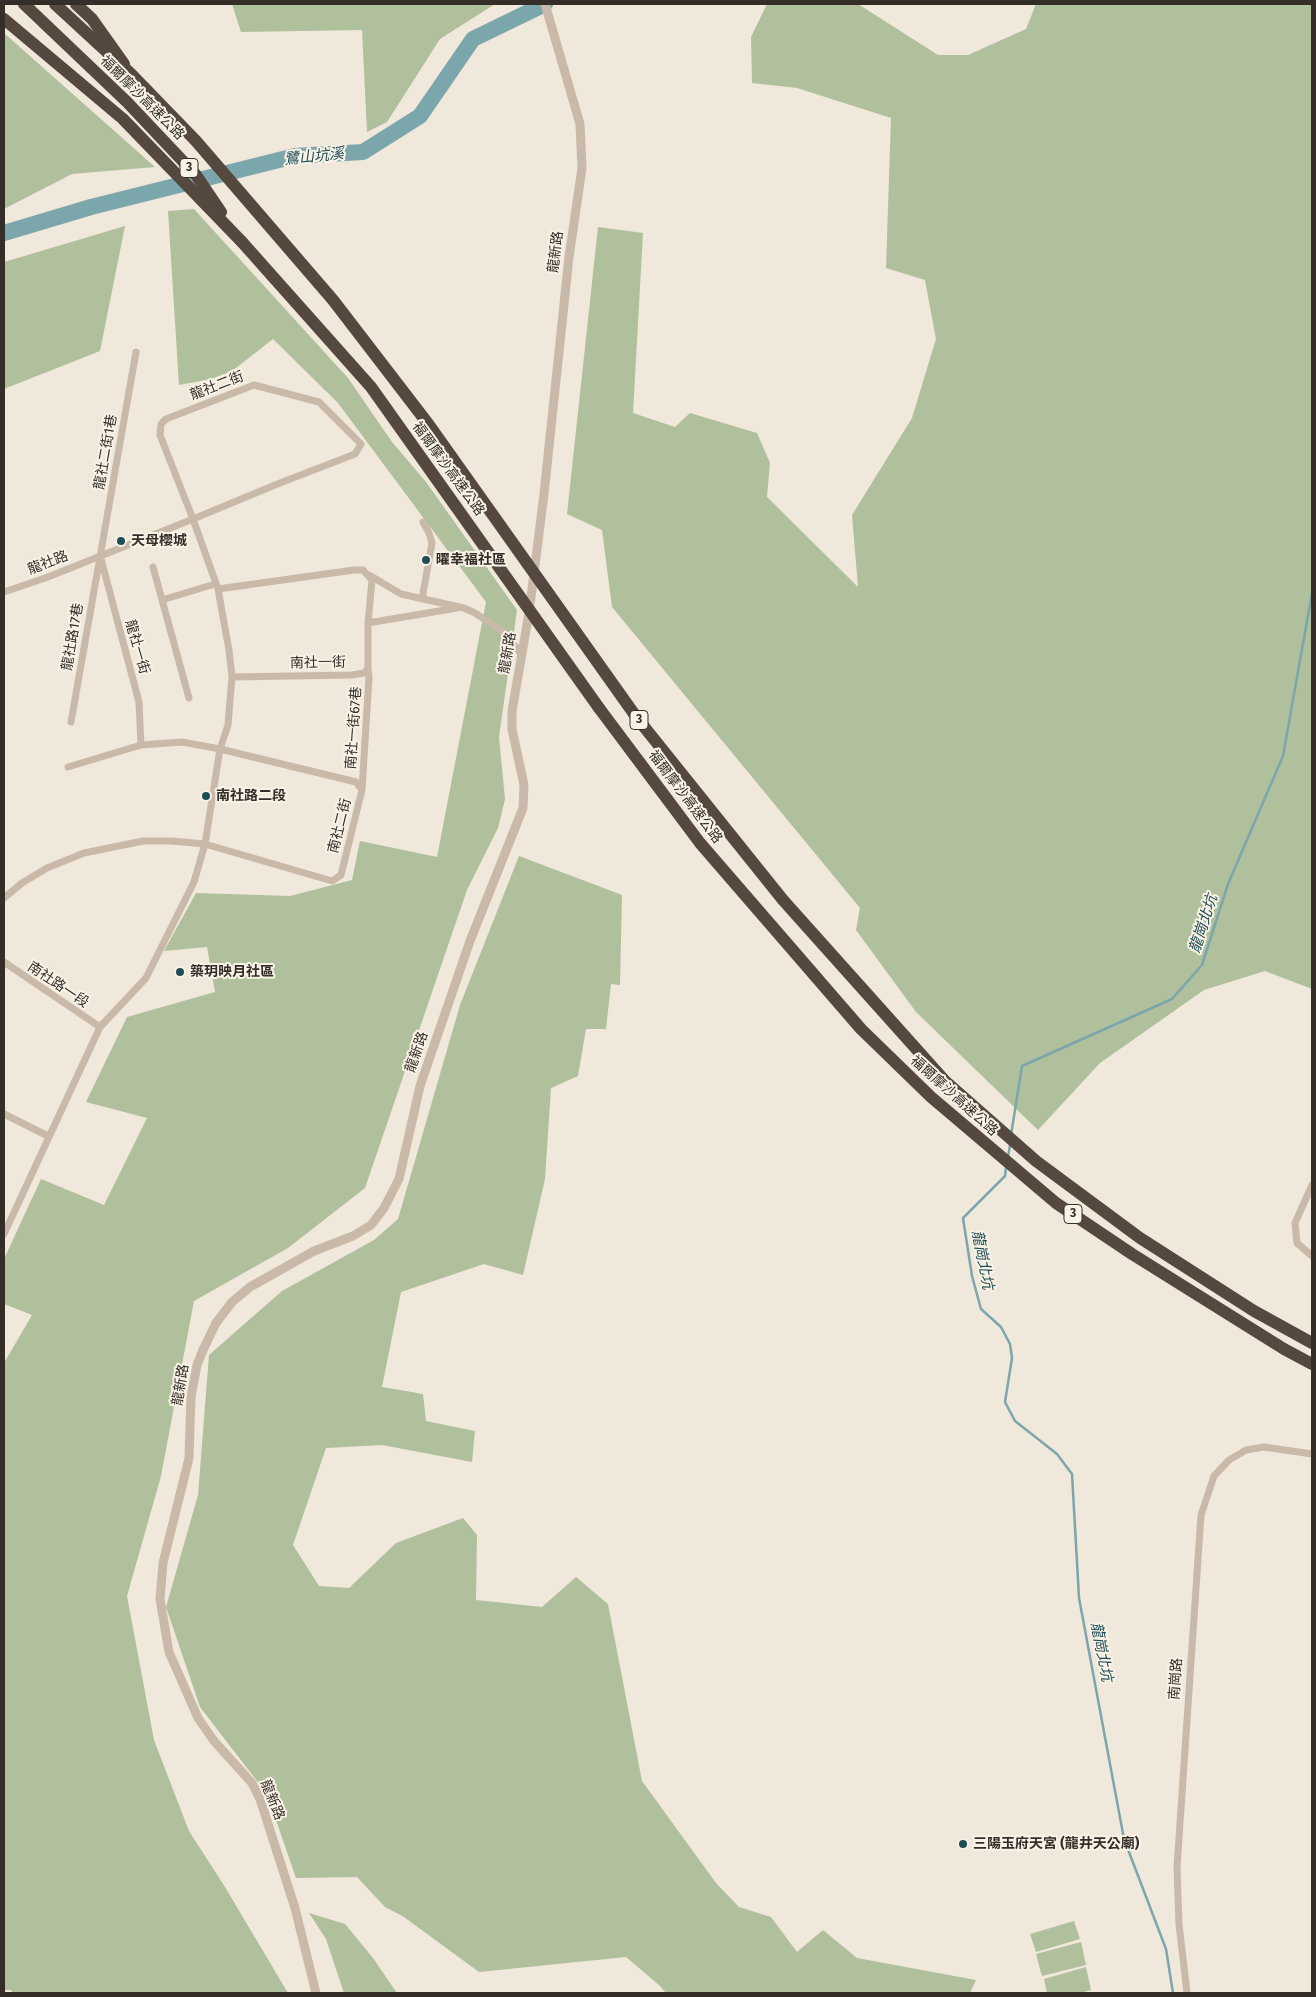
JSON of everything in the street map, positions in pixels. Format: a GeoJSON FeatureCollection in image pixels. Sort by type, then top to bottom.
{"type":"FeatureCollection","features":[{"type":"Feature","properties":{"kind":"highway","name":"福爾摩沙高速公路"},"geometry":{"type":"LineString","coordinates":[[24,4],[127,102],[196,174],[242,242],[371,387],[599,708],[700,843],[861,1029],[931,1097],[1056,1203],[1132,1254],[1284,1349],[1312,1364]]}},
{"type":"Feature","properties":{"kind":"highway","name":"福爾摩沙高速公路"},"geometry":{"type":"LineString","coordinates":[[55,4],[131,74],[196,141],[333,300],[429,425],[637,718],[783,900],[945,1081],[1036,1161],[1140,1238],[1254,1311],[1312,1344]]}},
{"type":"Feature","properties":{"kind":"highway"},"geometry":{"type":"LineString","coordinates":[[76,4],[92,19],[131,74]]}},
{"type":"Feature","properties":{"kind":"highway"},"geometry":{"type":"LineString","coordinates":[[4,19],[123,119],[242,242]]}},
{"type":"Feature","properties":{"kind":"street","name":"龍新路"},"geometry":{"type":"LineString","coordinates":[[316,1993],[295,1908],[260,1799],[252,1783],[214,1741],[198,1718],[169,1652],[160,1599],[163,1563],[189,1458],[191,1396],[197,1365],[216,1323],[232,1302],[250,1287],[314,1251],[353,1236],[371,1226],[384,1208],[399,1179],[420,1086],[473,933],[523,808],[524,785],[512,729],[512,711],[533,583],[569,257],[582,168],[580,124],[565,79],[554,31],[545,4]]}},
{"type":"Feature","properties":{"kind":"street","name":"龍社二街1巷"},"geometry":{"type":"LineString","coordinates":[[101,556],[136,352]]}},
{"type":"Feature","properties":{"kind":"street","name":"龍社二街"},"geometry":{"type":"LineString","coordinates":[[101,556],[355,454],[361,444],[319,402],[254,386],[166,419],[161,424],[160,435],[193,519]]}},
{"type":"Feature","properties":{"kind":"street"},"geometry":{"type":"LineString","coordinates":[[4,1234],[100,1027],[146,978],[194,882],[205,844],[220,748],[228,725],[232,677],[226,628],[216,586],[193,519]]}},
{"type":"Feature","properties":{"kind":"street"},"geometry":{"type":"LineString","coordinates":[[422,599],[432,543],[423,522]]}},
{"type":"Feature","properties":{"kind":"street","name":"龍社路"},"geometry":{"type":"LineString","coordinates":[[4,592],[101,556]]}},
{"type":"Feature","properties":{"kind":"street","name":"龍社路17巷"},"geometry":{"type":"LineString","coordinates":[[71,722],[101,556]]}},
{"type":"Feature","properties":{"kind":"street","name":"龍社一街"},"geometry":{"type":"LineString","coordinates":[[101,556],[139,702],[141,745]]}},
{"type":"Feature","properties":{"kind":"street"},"geometry":{"type":"LineString","coordinates":[[153,567],[189,698]]}},
{"type":"Feature","properties":{"kind":"street"},"geometry":{"type":"LineString","coordinates":[[162,600],[216,586],[363,570],[400,594],[461,608],[498,627],[510,638],[521,654]]}},
{"type":"Feature","properties":{"kind":"street"},"geometry":{"type":"LineString","coordinates":[[368,669],[368,623],[372,580],[369,574]]}},
{"type":"Feature","properties":{"kind":"street"},"geometry":{"type":"LineString","coordinates":[[368,623],[461,608]]}},
{"type":"Feature","properties":{"kind":"street","name":"南社一街"},"geometry":{"type":"LineString","coordinates":[[232,677],[359,675],[368,669]]}},
{"type":"Feature","properties":{"kind":"street","name":"南社一街67巷"},"geometry":{"type":"LineString","coordinates":[[362,790],[368,669]]}},
{"type":"Feature","properties":{"kind":"street","name":"南社二街"},"geometry":{"type":"LineString","coordinates":[[68,767],[141,745],[182,742],[220,748],[356,782],[362,790],[342,874],[332,881],[205,844]]}},
{"type":"Feature","properties":{"kind":"street"},"geometry":{"type":"LineString","coordinates":[[4,898],[22,883],[47,868],[84,853],[143,841],[205,844]]}},
{"type":"Feature","properties":{"kind":"street","name":"南社路一段"},"geometry":{"type":"LineString","coordinates":[[4,962],[100,1027]]}},
{"type":"Feature","properties":{"kind":"street"},"geometry":{"type":"LineString","coordinates":[[4,1114],[48,1136]]}},
{"type":"Feature","properties":{"kind":"street"},"geometry":{"type":"LineString","coordinates":[[1312,1185],[1295,1223],[1297,1243],[1312,1256]]}},
{"type":"Feature","properties":{"kind":"street","name":"南崗路"},"geometry":{"type":"LineString","coordinates":[[1187,1993],[1179,1924],[1177,1867],[1201,1515],[1214,1476],[1229,1460],[1246,1450],[1264,1447],[1312,1454]]}},
{"type":"Feature","properties":{"kind":"green space"},"geometry":{"type":"Polygon","coordinates":[[[232,4],[495,4],[440,39],[387,122],[367,132],[362,30],[241,32],[232,4]]]}},
{"type":"Feature","properties":{"kind":"green space"},"geometry":{"type":"Polygon","coordinates":[[[767,4],[858,4],[938,55],[968,55],[1026,29],[1036,4],[1312,4],[1312,989],[1265,971],[1204,990],[1100,1063],[1038,1130],[916,1012],[856,930],[860,908],[612,607],[602,530],[567,514],[598,227],[643,233],[633,413],[675,427],[690,413],[757,433],[770,463],[767,497],[858,587],[852,515],[912,418],[936,339],[925,280],[886,268],[891,118],[797,88],[752,83],[751,37],[767,4]]]}},
{"type":"Feature","properties":{"kind":"green space"},"geometry":{"type":"Polygon","coordinates":[[[4,33],[155,167],[72,174],[4,209],[4,33]]]}},
{"type":"Feature","properties":{"kind":"green space"},"geometry":{"type":"Polygon","coordinates":[[[194,209],[348,378],[392,442],[426,482],[517,610],[499,737],[505,799],[498,828],[467,890],[365,1188],[288,1248],[194,1301],[161,1476],[127,1596],[154,1740],[189,1831],[225,1887],[288,1993],[13,1993],[11,1990],[4,1990],[4,1363],[32,1315],[4,1304],[4,1259],[41,1179],[104,1205],[147,1118],[86,1102],[127,1017],[215,992],[207,947],[164,951],[196,893],[290,896],[352,880],[360,841],[437,857],[486,602],[338,403],[273,339],[232,371],[211,379],[179,385],[168,211],[194,209]]]}},
{"type":"Feature","properties":{"kind":"green space"},"geometry":{"type":"Polygon","coordinates":[[[125,226],[100,351],[4,389],[4,262],[125,226]]]}},
{"type":"Feature","properties":{"kind":"green space"},"geometry":{"type":"Polygon","coordinates":[[[519,856],[622,895],[620,985],[611,984],[606,1029],[586,1029],[578,1076],[551,1088],[545,1179],[523,1275],[484,1264],[401,1292],[382,1387],[423,1394],[426,1421],[475,1431],[472,1462],[382,1445],[326,1448],[293,1545],[319,1586],[349,1588],[396,1543],[463,1518],[477,1535],[476,1600],[542,1607],[576,1577],[608,1604],[642,1781],[716,1883],[739,1907],[771,1917],[797,1952],[823,1930],[857,1958],[976,1980],[970,1993],[666,1993],[626,1957],[479,1972],[404,1917],[385,1907],[357,1877],[296,1878],[267,1794],[200,1707],[166,1607],[198,1495],[209,1355],[282,1291],[374,1240],[398,1219],[460,1005],[519,856]]]}},
{"type":"Feature","properties":{"kind":"green space"},"geometry":{"type":"Polygon","coordinates":[[[309,1913],[345,1924],[373,1958],[397,1993],[344,1993],[326,1939],[309,1913]]]}},
{"type":"Feature","properties":{"kind":"green space"},"geometry":{"type":"Polygon","coordinates":[[[1074,1921],[1080,1939],[1036,1952],[1030,1934],[1074,1921]]]}},
{"type":"Feature","properties":{"kind":"green space"},"geometry":{"type":"Polygon","coordinates":[[[1081,1942],[1086,1965],[1042,1976],[1036,1954],[1081,1942]]]}},
{"type":"Feature","properties":{"kind":"green space"},"geometry":{"type":"Polygon","coordinates":[[[1086,1967],[1091,1990],[1080,1993],[1047,1993],[1044,1979],[1086,1967]]]}},
{"type":"Feature","properties":{"kind":"waterway","name":"鷺山坑溪"},"geometry":{"type":"LineString","coordinates":[[4,233],[91,207],[295,156],[363,152],[420,116],[473,39],[545,4]]}},
{"type":"Feature","properties":{"kind":"waterway","name":"龍崗北坑"},"geometry":{"type":"LineString","coordinates":[[1011,1135],[1022,1066],[1172,999],[1202,965],[1228,884],[1283,756],[1312,593]]}},
{"type":"Feature","properties":{"kind":"waterway","name":"龍崗北坑"},"geometry":{"type":"LineString","coordinates":[[1008,1157],[1010,1145]]}},
{"type":"Feature","properties":{"kind":"waterway","name":"龍崗北坑"},"geometry":{"type":"LineString","coordinates":[[1006,1167],[1005,1176],[963,1218],[972,1276],[981,1309],[1001,1327],[1010,1344],[1012,1358],[1005,1402],[1015,1421],[1057,1454],[1072,1474],[1079,1598],[1124,1839],[1166,1949],[1173,1993]]}},
{"type":"Feature","properties":{"kind":"place","name":"天母櫻城"},"geometry":{"type":"Point","coordinates":[121,541]}},
{"type":"Feature","properties":{"kind":"place","name":"曜幸福社區"},"geometry":{"type":"Point","coordinates":[426,560]}},
{"type":"Feature","properties":{"kind":"place","name":"南社路二段"},"geometry":{"type":"Point","coordinates":[206,796]}},
{"type":"Feature","properties":{"kind":"place","name":"築玥映月社區"},"geometry":{"type":"Point","coordinates":[180,972]}},
{"type":"Feature","properties":{"kind":"place","name":"三陽玉府天宮 (龍井天公廟)"},"geometry":{"type":"Point","coordinates":[963,1844]}}]}
